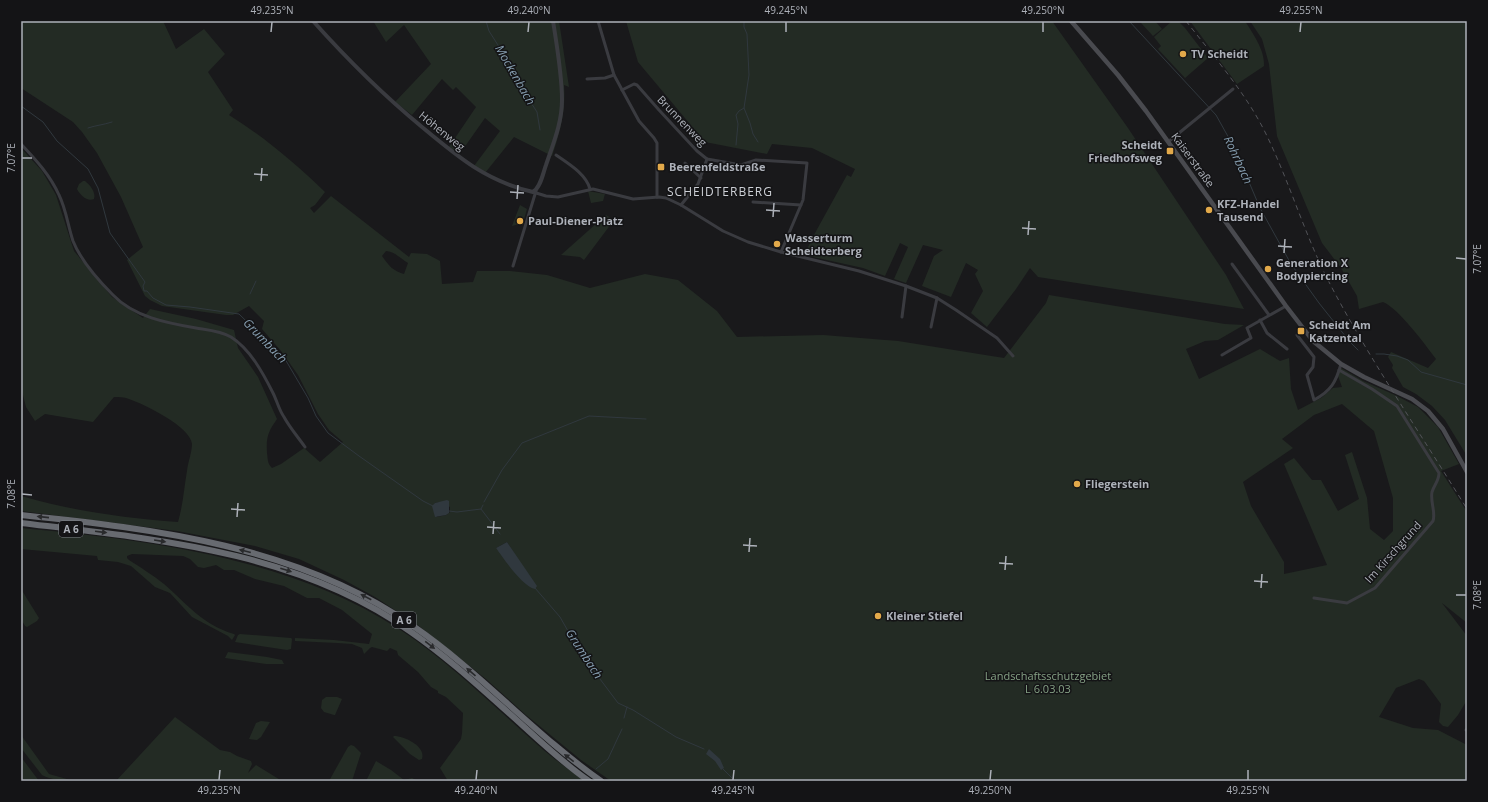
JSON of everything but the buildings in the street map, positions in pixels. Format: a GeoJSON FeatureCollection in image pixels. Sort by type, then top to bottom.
{"type":"FeatureCollection","features":[{"type":"Feature","properties":{"kind":"highway","name":"A 6"},"geometry":{"type":"LineString","coordinates":[[21,515],[92,523],[234,548],[292,565],[339,583],[387,609],[432,640],[470,670],[548,741],[601,781]]}},
{"type":"Feature","properties":{"kind":"highway","name":"A 6"},"geometry":{"type":"LineString","coordinates":[[21,523],[121,535],[233,555],[290,571],[336,589],[399,623],[439,653],[544,745],[589,781]]}},
{"type":"Feature","properties":{"kind":"main road","name":"Kaiserstraße"},"geometry":{"type":"LineString","coordinates":[[1071,21],[1118,75],[1313,341],[1341,364],[1361,376],[1412,399],[1428,411],[1443,428],[1466,471]]}},
{"type":"Feature","properties":{"kind":"street","name":"Höhenweg"},"geometry":{"type":"LineString","coordinates":[[313,21],[342,54],[373,85],[403,111],[460,157],[478,170],[502,183],[558,197],[590,189],[597,189],[633,200],[657,197],[666,198],[681,205],[724,231],[748,242],[781,252]]}},
{"type":"Feature","properties":{"kind":"street"},"geometry":{"type":"LineString","coordinates":[[513,266],[536,191],[558,129],[562,100],[553,21]]}},
{"type":"Feature","properties":{"kind":"street"},"geometry":{"type":"LineString","coordinates":[[598,21],[614,76],[639,121],[657,143],[657,197]]}},
{"type":"Feature","properties":{"kind":"street"},"geometry":{"type":"LineString","coordinates":[[587,79],[614,76]]}},
{"type":"Feature","properties":{"kind":"street","name":"Brunnenweg"},"geometry":{"type":"LineString","coordinates":[[622,90],[634,84],[638,85],[658,110],[697,151],[707,159],[741,165],[756,160],[807,163],[804,194],[801,205]]}},
{"type":"Feature","properties":{"kind":"street"},"geometry":{"type":"LineString","coordinates":[[1168,142],[1233,89]]}},
{"type":"Feature","properties":{"kind":"street"},"geometry":{"type":"LineString","coordinates":[[21,144],[45,170],[54,184],[60,196],[74,242],[82,257],[104,286],[120,301],[153,319],[171,324],[217,332],[230,336],[238,342],[260,370],[284,417],[305,447]]}},
{"type":"Feature","properties":{"kind":"street"},"geometry":{"type":"LineString","coordinates":[[556,155],[570,164],[587,181],[590,189]]}},
{"type":"Feature","properties":{"kind":"street"},"geometry":{"type":"LineString","coordinates":[[681,205],[694,191],[701,178],[707,159]]}},
{"type":"Feature","properties":{"kind":"street"},"geometry":{"type":"LineString","coordinates":[[685,163],[701,178]]}},
{"type":"Feature","properties":{"kind":"street"},"geometry":{"type":"LineString","coordinates":[[753,202],[801,205],[781,252],[860,271],[937,298],[996,338],[1013,356]]}},
{"type":"Feature","properties":{"kind":"street"},"geometry":{"type":"LineString","coordinates":[[1232,264],[1269,315]]}},
{"type":"Feature","properties":{"kind":"street"},"geometry":{"type":"LineString","coordinates":[[902,317],[906,286]]}},
{"type":"Feature","properties":{"kind":"street"},"geometry":{"type":"LineString","coordinates":[[931,327],[937,298]]}},
{"type":"Feature","properties":{"kind":"street"},"geometry":{"type":"LineString","coordinates":[[1222,355],[1251,338],[1247,328],[1286,306]]}},
{"type":"Feature","properties":{"kind":"street"},"geometry":{"type":"LineString","coordinates":[[1260,320],[1267,333],[1287,349]]}},
{"type":"Feature","properties":{"kind":"street"},"geometry":{"type":"LineString","coordinates":[[1297,335],[1314,357],[1313,367],[1307,375],[1314,400],[1332,388],[1341,364]]}},
{"type":"Feature","properties":{"kind":"street","name":"Im Kirschgrund"},"geometry":{"type":"LineString","coordinates":[[1314,598],[1347,603],[1375,588],[1433,522],[1432,492],[1439,477],[1439,473],[1424,447],[1397,406],[1372,389],[1339,370]]}},
{"type":"Feature","properties":{"kind":"green space","name":"Landschaftsschutzgebiet L 6.03.03"},"geometry":{"type":"Polygon","coordinates":[[[21,21],[163,21],[176,49],[204,29],[225,54],[208,72],[233,110],[229,115],[255,132],[279,151],[325,192],[315,205],[310,208],[314,213],[331,196],[409,257],[411,253],[427,254],[440,261],[442,284],[473,282],[477,271],[510,271],[547,275],[590,288],[645,274],[678,280],[717,311],[737,337],[823,335],[898,341],[1004,358],[1046,303],[1049,295],[1225,324],[1244,325],[1218,340],[1205,341],[1186,349],[1199,379],[1260,349],[1280,361],[1289,358],[1291,389],[1298,410],[1321,398],[1333,388],[1342,387],[1338,376],[1341,368],[1363,381],[1418,407],[1438,427],[1459,464],[1441,471],[1467,512],[1467,623],[1442,603],[1467,636],[1467,700],[1458,715],[1448,727],[1443,726],[1439,722],[1441,704],[1424,681],[1419,679],[1396,688],[1379,717],[1413,728],[1438,730],[1467,745],[1467,781],[611,781],[581,760],[526,715],[486,679],[419,626],[375,597],[344,580],[299,559],[255,546],[177,531],[21,511],[21,496],[60,506],[99,513],[178,522],[192,444],[190,437],[184,430],[166,417],[125,398],[114,397],[93,422],[45,414],[35,421],[26,407],[21,387],[21,148],[42,171],[56,195],[74,251],[112,297],[143,318],[150,309],[196,319],[234,330],[238,348],[258,377],[277,419],[267,439],[268,461],[272,468],[281,464],[304,448],[320,462],[343,442],[329,430],[318,414],[298,375],[281,351],[262,329],[264,321],[249,306],[233,315],[226,315],[162,306],[145,296],[127,260],[143,247],[121,197],[97,153],[73,122],[21,88],[21,21]],[[386,251],[382,256],[392,268],[404,274],[408,263],[389,251],[386,251]],[[1342,404],[1314,415],[1282,439],[1293,448],[1243,482],[1251,506],[1284,562],[1284,574],[1327,565],[1284,464],[1294,458],[1312,480],[1321,480],[1338,511],[1359,499],[1345,455],[1352,452],[1367,498],[1370,529],[1384,540],[1393,531],[1393,498],[1374,431],[1342,404]],[[440,502],[435,503],[433,506],[437,517],[446,515],[450,512],[450,507],[440,502]],[[507,542],[496,548],[520,563],[507,542]]]}},
{"type":"Feature","properties":{"kind":"green space"},"geometry":{"type":"Polygon","coordinates":[[[373,21],[559,21],[569,87],[564,85],[562,121],[552,156],[514,137],[485,173],[474,166],[500,131],[485,118],[459,155],[449,147],[476,107],[456,87],[453,90],[442,79],[412,115],[395,102],[431,64],[404,25],[386,42],[373,21]]]}},
{"type":"Feature","properties":{"kind":"green space"},"geometry":{"type":"Polygon","coordinates":[[[626,21],[1052,21],[1128,128],[1226,275],[1244,309],[1038,277],[1030,268],[987,327],[971,313],[983,291],[975,274],[978,270],[966,263],[951,297],[922,286],[934,256],[943,250],[923,245],[906,283],[894,279],[908,247],[900,243],[885,276],[863,268],[804,255],[847,175],[851,177],[855,169],[812,148],[772,144],[767,154],[705,142],[638,62],[626,21]]]}},
{"type":"Feature","properties":{"kind":"green space"},"geometry":{"type":"Polygon","coordinates":[[[1143,21],[1155,21],[1162,29],[1153,36],[1141,23],[1143,21]]]}},
{"type":"Feature","properties":{"kind":"green space","name":"TV Scheidt"},"geometry":{"type":"Polygon","coordinates":[[[1172,21],[1179,22],[1185,28],[1208,58],[1185,78],[1158,49],[1161,46],[1154,37],[1172,21]]]}},
{"type":"Feature","properties":{"kind":"green space"},"geometry":{"type":"Polygon","coordinates":[[[1190,21],[1245,21],[1261,48],[1264,66],[1237,84],[1190,21]]]}},
{"type":"Feature","properties":{"kind":"green space"},"geometry":{"type":"Polygon","coordinates":[[[1250,21],[1467,21],[1467,456],[1445,420],[1432,406],[1416,394],[1403,387],[1392,368],[1393,365],[1388,357],[1391,352],[1428,368],[1436,359],[1404,319],[1383,302],[1359,309],[1357,296],[1341,268],[1322,243],[1277,136],[1269,64],[1262,39],[1250,21]]]}},
{"type":"Feature","properties":{"kind":"green space"},"geometry":{"type":"Polygon","coordinates":[[[85,181],[92,189],[94,199],[86,199],[78,191],[77,189],[79,184],[85,181]]]}},
{"type":"Feature","properties":{"kind":"green space"},"geometry":{"type":"Polygon","coordinates":[[[588,191],[605,194],[603,201],[591,203],[588,191]]]}},
{"type":"Feature","properties":{"kind":"green space"},"geometry":{"type":"Polygon","coordinates":[[[520,205],[527,209],[523,223],[512,226],[520,205]]]}},
{"type":"Feature","properties":{"kind":"green space"},"geometry":{"type":"Polygon","coordinates":[[[606,215],[614,220],[584,260],[580,257],[561,255],[606,215]]]}},
{"type":"Feature","properties":{"kind":"green space"},"geometry":{"type":"Polygon","coordinates":[[[21,528],[119,539],[217,556],[265,569],[312,585],[357,605],[399,629],[418,642],[454,670],[544,751],[584,781],[448,781],[440,768],[461,739],[463,713],[446,697],[431,687],[418,672],[398,655],[397,651],[390,648],[387,651],[372,647],[364,654],[362,648],[352,644],[295,641],[295,638],[369,644],[372,634],[342,610],[319,598],[307,598],[284,586],[255,579],[234,570],[224,570],[216,565],[204,568],[198,567],[190,559],[183,556],[132,554],[127,556],[129,560],[164,584],[204,619],[223,630],[234,634],[235,635],[232,640],[228,636],[192,617],[170,593],[155,587],[131,566],[118,562],[98,560],[97,556],[21,549],[21,528]]]}},
{"type":"Feature","properties":{"kind":"green space"},"geometry":{"type":"Polygon","coordinates":[[[21,589],[39,618],[27,627],[21,619],[21,589]]]}},
{"type":"Feature","properties":{"kind":"green space"},"geometry":{"type":"Polygon","coordinates":[[[240,634],[291,638],[291,649],[287,650],[235,642],[240,634]]]}},
{"type":"Feature","properties":{"kind":"green space"},"geometry":{"type":"Polygon","coordinates":[[[228,652],[282,660],[284,664],[266,664],[225,658],[228,652]]]}},
{"type":"Feature","properties":{"kind":"green space"},"geometry":{"type":"Polygon","coordinates":[[[326,697],[337,697],[342,699],[335,715],[324,712],[321,708],[322,700],[326,697]]]}},
{"type":"Feature","properties":{"kind":"green space"},"geometry":{"type":"Polygon","coordinates":[[[175,717],[220,750],[230,752],[251,761],[252,764],[248,773],[256,765],[282,781],[116,781],[175,717]]]}},
{"type":"Feature","properties":{"kind":"green space"},"geometry":{"type":"Polygon","coordinates":[[[261,721],[270,722],[261,737],[257,740],[249,739],[256,723],[261,721]]]}},
{"type":"Feature","properties":{"kind":"green space"},"geometry":{"type":"Polygon","coordinates":[[[21,735],[49,774],[74,781],[57,780],[42,775],[21,748],[21,735]]]}},
{"type":"Feature","properties":{"kind":"green space"},"geometry":{"type":"Polygon","coordinates":[[[393,737],[408,740],[418,746],[421,750],[422,759],[419,760],[410,754],[393,737]]]}},
{"type":"Feature","properties":{"kind":"green space"},"geometry":{"type":"Polygon","coordinates":[[[351,745],[361,753],[352,781],[329,781],[348,747],[351,745]]]}},
{"type":"Feature","properties":{"kind":"green space"},"geometry":{"type":"Polygon","coordinates":[[[21,757],[39,781],[21,781],[21,757]]]}},
{"type":"Feature","properties":{"kind":"green space"},"geometry":{"type":"Polygon","coordinates":[[[376,761],[404,780],[412,778],[418,781],[366,781],[376,761]]]}},
{"type":"Feature","properties":{"kind":"shaded area"},"geometry":{"type":"Polygon","coordinates":[[[447,500],[449,501],[449,513],[435,517],[432,506],[435,503],[447,500]]]}},
{"type":"Feature","properties":{"kind":"shaded area"},"geometry":{"type":"Polygon","coordinates":[[[507,542],[537,586],[535,589],[519,578],[496,548],[507,542]]]}},
{"type":"Feature","properties":{"kind":"shaded area"},"geometry":{"type":"Polygon","coordinates":[[[709,749],[720,759],[724,768],[721,770],[715,761],[706,754],[709,749]]]}},
{"type":"Feature","properties":{"kind":"waterway","name":"Mockenbach"},"geometry":{"type":"LineString","coordinates":[[486,21],[489,31],[503,53],[517,81],[537,112],[540,130]]}},
{"type":"Feature","properties":{"kind":"waterway"},"geometry":{"type":"LineString","coordinates":[[744,21],[744,27],[747,34],[749,75],[744,108],[753,134],[758,142]]}},
{"type":"Feature","properties":{"kind":"waterway","name":"Rohrbach"},"geometry":{"type":"LineString","coordinates":[[1129,21],[1216,115],[1235,149],[1260,208],[1291,264],[1319,303],[1358,350]]}},
{"type":"Feature","properties":{"kind":"waterway","name":"Grumbach"},"geometry":{"type":"LineString","coordinates":[[21,106],[43,122],[57,141],[88,169],[98,188],[110,233],[145,282],[143,286],[144,291],[147,291],[153,298],[166,305],[239,314],[285,359],[308,398],[316,416],[328,433],[423,501],[433,506]]}},
{"type":"Feature","properties":{"kind":"waterway"},"geometry":{"type":"LineString","coordinates":[[736,145],[738,124],[736,115],[744,108]]}},
{"type":"Feature","properties":{"kind":"waterway"},"geometry":{"type":"LineString","coordinates":[[88,128],[112,122]]}},
{"type":"Feature","properties":{"kind":"waterway"},"geometry":{"type":"LineString","coordinates":[[250,294],[256,281]]}},
{"type":"Feature","properties":{"kind":"waterway","name":"Rohrbach"},"geometry":{"type":"LineString","coordinates":[[1376,354],[1397,356],[1408,360],[1421,372],[1467,385]]}},
{"type":"Feature","properties":{"kind":"waterway"},"geometry":{"type":"LineString","coordinates":[[484,502],[502,470],[522,443],[589,416],[646,419]]}},
{"type":"Feature","properties":{"kind":"waterway","name":"Grumbach"},"geometry":{"type":"LineString","coordinates":[[481,509],[483,505]]}},
{"type":"Feature","properties":{"kind":"waterway","name":"Grumbach"},"geometry":{"type":"LineString","coordinates":[[449,511],[457,512],[481,509],[500,534]]}},
{"type":"Feature","properties":{"kind":"waterway","name":"Grumbach"},"geometry":{"type":"LineString","coordinates":[[535,588],[560,617],[568,631],[578,643],[580,652],[588,659],[591,667],[618,703],[633,710],[676,737],[704,749]]}},
{"type":"Feature","properties":{"kind":"waterway"},"geometry":{"type":"LineString","coordinates":[[624,718],[627,707]]}},
{"type":"Feature","properties":{"kind":"waterway"},"geometry":{"type":"LineString","coordinates":[[596,769],[608,759],[622,729]]}},
{"type":"Feature","properties":{"kind":"waterway","name":"Grumbach"},"geometry":{"type":"LineString","coordinates":[[723,769],[735,781]]}},
{"type":"Feature","properties":{"kind":"railway"},"geometry":{"type":"LineString","coordinates":[[1186,21],[1229,76],[1258,119],[1283,171],[1313,247],[1330,284],[1379,370],[1467,509]]}},
{"type":"Feature","properties":{"kind":"place","name":"TV Scheidt"},"geometry":{"type":"Point","coordinates":[1183,54]}},
{"type":"Feature","properties":{"kind":"place","name":"Scheidt Friedhofsweg"},"geometry":{"type":"Point","coordinates":[1170,151]}},
{"type":"Feature","properties":{"kind":"place","name":"Beerenfeldstraße"},"geometry":{"type":"Point","coordinates":[661,167]}},
{"type":"Feature","properties":{"kind":"place","name":"KFZ-Handel Tausend"},"geometry":{"type":"Point","coordinates":[1209,210]}},
{"type":"Feature","properties":{"kind":"place","name":"Paul-Diener-Platz"},"geometry":{"type":"Point","coordinates":[520,221]}},
{"type":"Feature","properties":{"kind":"place","name":"Wasserturm Scheidterberg"},"geometry":{"type":"Point","coordinates":[777,244]}},
{"type":"Feature","properties":{"kind":"place","name":"Generation X Bodypiercing"},"geometry":{"type":"Point","coordinates":[1268,269]}},
{"type":"Feature","properties":{"kind":"place","name":"Scheidt Am Katzental"},"geometry":{"type":"Point","coordinates":[1301,331]}},
{"type":"Feature","properties":{"kind":"place","name":"Fliegerstein"},"geometry":{"type":"Point","coordinates":[1077,484]}},
{"type":"Feature","properties":{"kind":"place","name":"Kleiner Stiefel"},"geometry":{"type":"Point","coordinates":[878,616]}},
{"type":"Feature","properties":{"kind":"district","name":"SCHEIDTERBERG"},"geometry":{"type":"Point","coordinates":[720,192]}}]}
